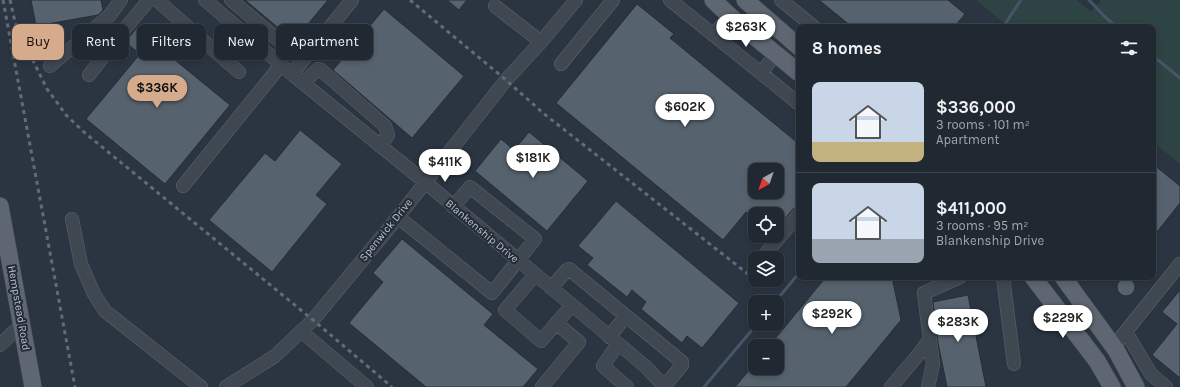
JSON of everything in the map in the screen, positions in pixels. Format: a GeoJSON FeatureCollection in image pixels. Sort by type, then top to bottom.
{"type":"FeatureCollection","features":[{"type":"Feature","properties":{"kind":"main road"},"geometry":{"type":"LineString","coordinates":[[713,0],[796,71]]}},
{"type":"Feature","properties":{"kind":"main road"},"geometry":{"type":"LineString","coordinates":[[745,0],[794,42],[776,54]]}},
{"type":"Feature","properties":{"kind":"main road","name":"Hempstead Road"},"geometry":{"type":"LineString","coordinates":[[0,206],[5,260],[22,324],[33,387]]}},
{"type":"Feature","properties":{"kind":"main road"},"geometry":{"type":"LineString","coordinates":[[1035,280],[1097,361],[1112,387]]}},
{"type":"Feature","properties":{"kind":"main road"},"geometry":{"type":"LineString","coordinates":[[1065,280],[1114,346],[1136,387]]}},
{"type":"Feature","properties":{"kind":"street"},"geometry":{"type":"LineString","coordinates":[[50,66],[109,16],[121,0]]}},
{"type":"Feature","properties":{"kind":"street"},"geometry":{"type":"LineString","coordinates":[[90,75],[123,31],[155,0],[239,72]]}},
{"type":"Feature","properties":{"kind":"street","name":"Blankenship Drive"},"geometry":{"type":"LineString","coordinates":[[205,0],[281,65],[425,182],[453,207],[572,305],[644,366],[664,387]]}},
{"type":"Feature","properties":{"kind":"street"},"geometry":{"type":"LineString","coordinates":[[231,0],[276,38]]}},
{"type":"Feature","properties":{"kind":"street"},"geometry":{"type":"LineString","coordinates":[[332,24],[352,0]]}},
{"type":"Feature","properties":{"kind":"street","name":"Spenwick Drive"},"geometry":{"type":"LineString","coordinates":[[226,387],[275,356],[312,320],[398,217],[506,80],[541,42],[576,0]]}},
{"type":"Feature","properties":{"kind":"street"},"geometry":{"type":"LineString","coordinates":[[561,64],[613,0]]}},
{"type":"Feature","properties":{"kind":"street"},"geometry":{"type":"LineString","coordinates":[[670,0],[796,102]]}},
{"type":"Feature","properties":{"kind":"street"},"geometry":{"type":"LineString","coordinates":[[781,0],[810,24]]}},
{"type":"Feature","properties":{"kind":"street"},"geometry":{"type":"LineString","coordinates":[[495,6],[541,42]]}},
{"type":"Feature","properties":{"kind":"street"},"geometry":{"type":"LineString","coordinates":[[713,35],[730,16]]}},
{"type":"Feature","properties":{"kind":"street"},"geometry":{"type":"LineString","coordinates":[[761,73],[776,54]]}},
{"type":"Feature","properties":{"kind":"street"},"geometry":{"type":"LineString","coordinates":[[292,74],[302,60]]}},
{"type":"Feature","properties":{"kind":"street"},"geometry":{"type":"LineString","coordinates":[[183,186],[281,65]]}},
{"type":"Feature","properties":{"kind":"street"},"geometry":{"type":"LineString","coordinates":[[303,83],[318,69],[321,70],[385,126],[388,135],[380,146]]}},
{"type":"Feature","properties":{"kind":"street"},"geometry":{"type":"LineString","coordinates":[[398,217],[492,293],[535,239],[470,187],[453,207]]}},
{"type":"Feature","properties":{"kind":"street"},"geometry":{"type":"LineString","coordinates":[[768,251],[796,218]]}},
{"type":"Feature","properties":{"kind":"street"},"geometry":{"type":"LineString","coordinates":[[72,219],[82,264],[94,294],[105,311],[201,387]]}},
{"type":"Feature","properties":{"kind":"street"},"geometry":{"type":"LineString","coordinates":[[1114,346],[1180,264]]}},
{"type":"Feature","properties":{"kind":"street"},"geometry":{"type":"LineString","coordinates":[[551,288],[567,270],[569,270],[682,362],[682,365],[664,387]]}},
{"type":"Feature","properties":{"kind":"street"},"geometry":{"type":"LineString","coordinates":[[535,275],[505,310],[541,341],[572,305]]}},
{"type":"Feature","properties":{"kind":"street"},"geometry":{"type":"LineString","coordinates":[[928,387],[933,364],[924,293],[953,280]]}},
{"type":"Feature","properties":{"kind":"street"},"geometry":{"type":"LineString","coordinates":[[1003,280],[1014,364]]}},
{"type":"Feature","properties":{"kind":"street"},"geometry":{"type":"LineString","coordinates":[[626,316],[613,341],[603,366],[627,387]]}},
{"type":"Feature","properties":{"kind":"street"},"geometry":{"type":"LineString","coordinates":[[542,387],[579,342],[556,323]]}},
{"type":"Feature","properties":{"kind":"street"},"geometry":{"type":"LineString","coordinates":[[0,345],[22,324]]}},
{"type":"Feature","properties":{"kind":"street"},"geometry":{"type":"LineString","coordinates":[[301,331],[367,387]]}},
{"type":"Feature","properties":{"kind":"street"},"geometry":{"type":"LineString","coordinates":[[1126,332],[1151,374],[1166,387]]}},
{"type":"Feature","properties":{"kind":"street"},"geometry":{"type":"LineString","coordinates":[[891,387],[930,339]]}},
{"type":"Feature","properties":{"kind":"green space"},"geometry":{"type":"Polygon","coordinates":[[[976,0],[1077,0],[1091,12],[1101,0],[1180,0],[1180,164],[1156,144],[1156,24],[1005,24],[976,0]]]}},
{"type":"Feature","properties":{"kind":"building"},"geometry":{"type":"Polygon","coordinates":[[[31,0],[101,0],[103,10],[98,15],[47,24],[36,24],[31,0]]]}},
{"type":"Feature","properties":{"kind":"building"},"geometry":{"type":"Polygon","coordinates":[[[245,0],[328,0],[308,24],[276,24],[276,26],[245,0]]]}},
{"type":"Feature","properties":{"kind":"building"},"geometry":{"type":"Polygon","coordinates":[[[447,0],[467,0],[459,10],[447,0]]]}},
{"type":"Feature","properties":{"kind":"building"},"geometry":{"type":"Polygon","coordinates":[[[819,0],[948,0],[965,14],[957,24],[848,24],[819,0]]]}},
{"type":"Feature","properties":{"kind":"building"},"geometry":{"type":"Polygon","coordinates":[[[637,4],[674,34],[670,38],[796,142],[796,208],[784,220],[784,207],[748,207],[748,214],[746,212],[723,240],[556,103],[637,4]]]}},
{"type":"Feature","properties":{"kind":"building"},"geometry":{"type":"Polygon","coordinates":[[[384,9],[464,76],[412,138],[333,70],[341,60],[373,60],[373,24],[371,24],[384,9]]]}},
{"type":"Feature","properties":{"kind":"building"},"geometry":{"type":"Polygon","coordinates":[[[137,28],[137,52],[129,45],[129,37],[137,28]]]}},
{"type":"Feature","properties":{"kind":"building"},"geometry":{"type":"Polygon","coordinates":[[[137,58],[137,60],[175,60],[230,105],[165,184],[86,119],[137,58]]]}},
{"type":"Feature","properties":{"kind":"building"},"geometry":{"type":"Polygon","coordinates":[[[300,130],[342,164],[316,195],[327,204],[272,272],[209,220],[265,153],[275,161],[300,130]]]}},
{"type":"Feature","properties":{"kind":"building"},"geometry":{"type":"Polygon","coordinates":[[[529,132],[588,181],[547,231],[475,171],[501,139],[514,150],[529,132]]]}},
{"type":"Feature","properties":{"kind":"building"},"geometry":{"type":"Polygon","coordinates":[[[1156,166],[1180,186],[1180,203],[1156,233],[1156,166]]]}},
{"type":"Feature","properties":{"kind":"building"},"geometry":{"type":"Polygon","coordinates":[[[616,201],[739,303],[702,348],[687,336],[682,343],[641,309],[646,302],[632,290],[627,297],[587,265],[593,258],[578,246],[616,201]]]}},
{"type":"Feature","properties":{"kind":"building"},"geometry":{"type":"Polygon","coordinates":[[[402,239],[493,314],[484,325],[538,369],[523,387],[426,387],[349,323],[383,282],[373,273],[402,239]]]}},
{"type":"Feature","properties":{"kind":"building"},"geometry":{"type":"Polygon","coordinates":[[[824,280],[893,280],[901,320],[846,387],[735,387],[748,372],[748,375],[784,375],[784,339],[775,339],[781,331],[784,331],[784,328],[824,280]]]}},
{"type":"Feature","properties":{"kind":"building"},"geometry":{"type":"Polygon","coordinates":[[[1122,280],[1130,280],[1135,287],[1132,293],[1126,296],[1120,293],[1117,287],[1122,280]]]}},
{"type":"Feature","properties":{"kind":"building"},"geometry":{"type":"Polygon","coordinates":[[[1180,290],[1180,378],[1152,355],[1177,324],[1162,312],[1180,290]]]}},
{"type":"Feature","properties":{"kind":"building"},"geometry":{"type":"Polygon","coordinates":[[[968,295],[986,387],[947,387],[938,343],[933,302],[968,295]]]}},
{"type":"Feature","properties":{"kind":"waterway"},"geometry":{"type":"LineString","coordinates":[[1005,24],[1021,0]]}},
{"type":"Feature","properties":{"kind":"waterway"},"geometry":{"type":"LineString","coordinates":[[1089,0],[1113,24]]}},
{"type":"Feature","properties":{"kind":"waterway"},"geometry":{"type":"LineString","coordinates":[[1156,58],[1180,78]]}},
{"type":"Feature","properties":{"kind":"waterway"},"geometry":{"type":"LineString","coordinates":[[781,295],[796,277]]}},
{"type":"Feature","properties":{"kind":"waterway"},"geometry":{"type":"LineString","coordinates":[[704,387],[751,331]]}},
{"type":"Feature","properties":{"kind":"railway"},"geometry":{"type":"LineString","coordinates":[[3,0],[75,387]]}},
{"type":"Feature","properties":{"kind":"railway"},"geometry":{"type":"LineString","coordinates":[[10,0],[16,26],[47,89],[67,116],[85,133],[313,320],[392,387]]}},
{"type":"Feature","properties":{"kind":"railway"},"geometry":{"type":"LineString","coordinates":[[410,0],[543,113],[748,274]]}}]}
